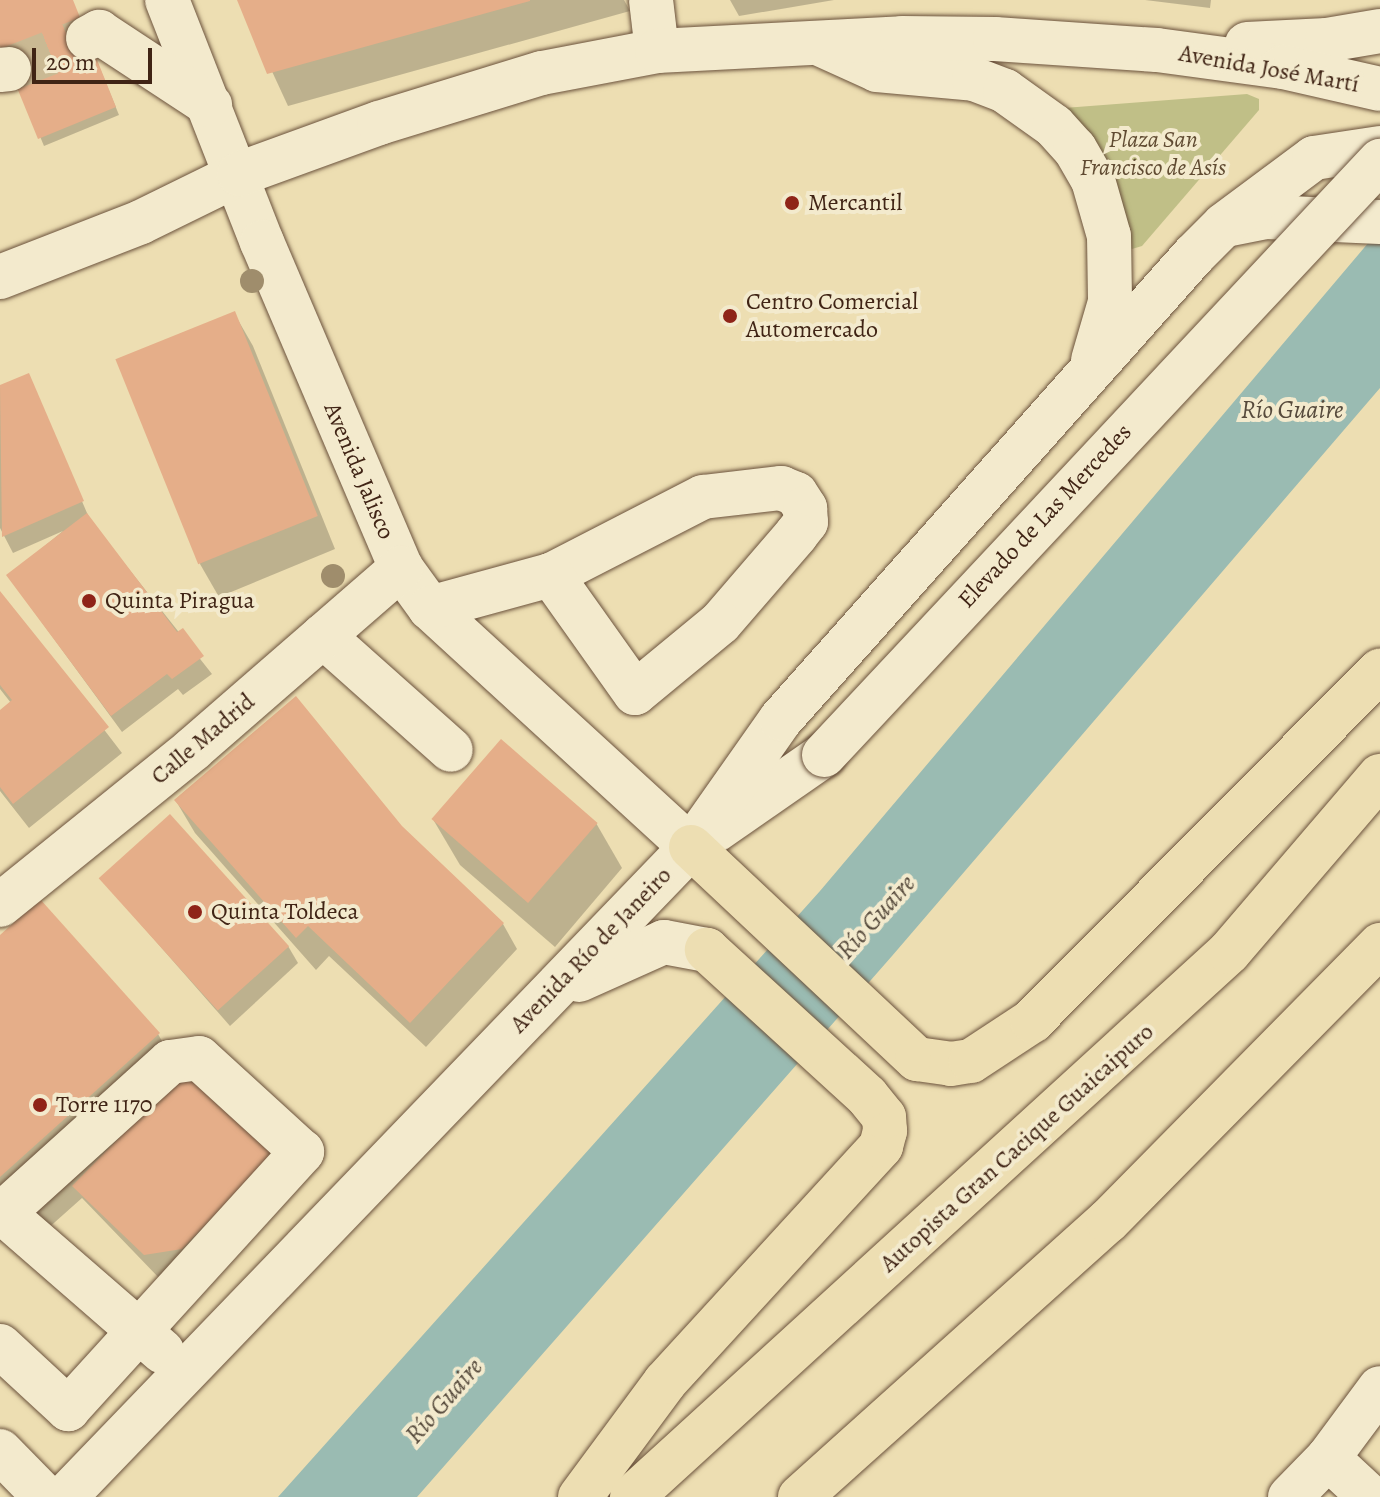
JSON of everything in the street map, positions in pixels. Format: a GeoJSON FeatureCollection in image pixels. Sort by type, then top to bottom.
{"type":"FeatureCollection","features":[{"type":"Feature","properties":{"kind":"highway"},"geometry":{"type":"LineString","coordinates":[[691,847],[917,1059],[951,1064],[971,1061],[1032,1021],[1380,671]]}},
{"type":"Feature","properties":{"kind":"highway","name":"Autopista Gran Cacique Guaicaipuro"},"geometry":{"type":"LineString","coordinates":[[632,1497],[1229,952],[1380,776]]}},
{"type":"Feature","properties":{"kind":"highway"},"geometry":{"type":"LineString","coordinates":[[800,1497],[1108,1221],[1380,945]]}},
{"type":"Feature","properties":{"kind":"highway"},"geometry":{"type":"LineString","coordinates":[[580,1497],[665,1382],[881,1146],[884,1117],[867,1096],[707,950]]}},
{"type":"Feature","properties":{"kind":"street","name":"Avenida Jalisco"},"geometry":{"type":"LineString","coordinates":[[167,0],[239,174],[268,257],[401,568],[430,608],[691,847]]}},
{"type":"Feature","properties":{"kind":"street"},"geometry":{"type":"LineString","coordinates":[[651,0],[657,51]]}},
{"type":"Feature","properties":{"kind":"street"},"geometry":{"type":"LineString","coordinates":[[91,23],[210,105]]}},
{"type":"Feature","properties":{"kind":"street"},"geometry":{"type":"LineString","coordinates":[[0,277],[141,222],[239,174],[542,73],[657,51],[816,42],[995,39],[1157,50],[1327,40],[1380,31]]}},
{"type":"Feature","properties":{"kind":"street"},"geometry":{"type":"LineString","coordinates":[[816,42],[877,70],[974,79],[1005,91],[1054,126],[1075,149],[1103,208],[1112,267],[1110,302],[1087,377]]}},
{"type":"Feature","properties":{"kind":"street","name":"Avenida José Martí"},"geometry":{"type":"LineString","coordinates":[[1157,50],[1283,67],[1380,89]]}},
{"type":"Feature","properties":{"kind":"street"},"geometry":{"type":"LineString","coordinates":[[1087,377],[1224,225],[1314,158],[1380,148]]}},
{"type":"Feature","properties":{"kind":"street","name":"Elevado de Las Mercedes"},"geometry":{"type":"LineString","coordinates":[[691,847],[824,755],[1380,161]]}},
{"type":"Feature","properties":{"kind":"street"},"geometry":{"type":"LineString","coordinates":[[1224,225],[1266,217],[1380,222]]}},
{"type":"Feature","properties":{"kind":"street","name":"Avenida Río de Janeiro"},"geometry":{"type":"LineString","coordinates":[[65,1497],[691,847],[781,719],[1087,377]]}},
{"type":"Feature","properties":{"kind":"street"},"geometry":{"type":"LineString","coordinates":[[430,608],[551,575],[703,497],[781,488],[796,494],[805,508],[806,522],[720,623],[635,693],[551,575]]}},
{"type":"Feature","properties":{"kind":"street","name":"Calle Madrid"},"geometry":{"type":"LineString","coordinates":[[0,905],[401,568]]}},
{"type":"Feature","properties":{"kind":"street"},"geometry":{"type":"LineString","coordinates":[[323,636],[451,750]]}},
{"type":"Feature","properties":{"kind":"street"},"geometry":{"type":"LineString","coordinates":[[541,1000],[634,951],[664,942],[707,950]]}},
{"type":"Feature","properties":{"kind":"street"},"geometry":{"type":"LineString","coordinates":[[0,1346],[68,1409],[140,1332],[302,1152],[199,1058],[170,1062],[2,1215],[140,1332],[185,1371]]}},
{"type":"Feature","properties":{"kind":"street"},"geometry":{"type":"LineString","coordinates":[[1290,1497],[1328,1458],[1380,1388]]}},
{"type":"Feature","properties":{"kind":"street"},"geometry":{"type":"LineString","coordinates":[[0,1451],[45,1497]]}},
{"type":"Feature","properties":{"kind":"street"},"geometry":{"type":"LineString","coordinates":[[1328,1458],[1370,1497]]}},
{"type":"Feature","properties":{"kind":"green space","name":"Plaza San Francisco de Asís"},"geometry":{"type":"Polygon","coordinates":[[[1247,94],[1259,99],[1259,110],[1142,246],[1132,249],[1124,244],[1064,108],[1247,94]]]}},
{"type":"Feature","properties":{"kind":"water","name":"Río Guaire"},"geometry":{"type":"Polygon","coordinates":[[[1380,229],[1380,388],[892,956],[417,1497],[278,1497],[820,891],[1380,229]]]}},
{"type":"Feature","properties":{"kind":"building"},"geometry":{"type":"Polygon","coordinates":[[[0,0],[73,0],[116,107],[38,139],[0,46],[0,0]]]}},
{"type":"Feature","properties":{"kind":"building"},"geometry":{"type":"Polygon","coordinates":[[[237,0],[530,0],[530,1],[267,74],[237,0]]]}},
{"type":"Feature","properties":{"kind":"building"},"geometry":{"type":"Polygon","coordinates":[[[235,311],[318,516],[198,564],[115,359],[235,311]]]}},
{"type":"Feature","properties":{"kind":"building"},"geometry":{"type":"Polygon","coordinates":[[[29,373],[84,501],[2,537],[0,385],[29,373]]]}},
{"type":"Feature","properties":{"kind":"building","name":"Quinta Piragua"},"geometry":{"type":"Polygon","coordinates":[[[87,513],[177,632],[183,628],[204,656],[172,679],[167,674],[111,716],[6,575],[87,513]]]}},
{"type":"Feature","properties":{"kind":"building"},"geometry":{"type":"Polygon","coordinates":[[[0,591],[109,727],[13,804],[0,787],[0,710],[12,700],[0,685],[0,591]]]}},
{"type":"Feature","properties":{"kind":"building"},"geometry":{"type":"Polygon","coordinates":[[[296,696],[402,826],[504,923],[410,1023],[308,926],[296,938],[174,800],[296,696]]]}},
{"type":"Feature","properties":{"kind":"building"},"geometry":{"type":"Polygon","coordinates":[[[501,739],[598,823],[528,903],[431,819],[501,739]]]}},
{"type":"Feature","properties":{"kind":"building","name":"Quinta Toldeca"},"geometry":{"type":"Polygon","coordinates":[[[170,814],[289,946],[218,1011],[99,878],[170,814]]]}},
{"type":"Feature","properties":{"kind":"building","name":"Torre 1170"},"geometry":{"type":"Polygon","coordinates":[[[40,899],[160,1033],[0,1177],[0,935],[40,899]]]}},
{"type":"Feature","properties":{"kind":"building"},"geometry":{"type":"Polygon","coordinates":[[[206,1079],[280,1147],[182,1249],[144,1255],[72,1186],[173,1083],[206,1079]]]}},
{"type":"Feature","properties":{"kind":"tunnel"},"geometry":{"type":"LineString","coordinates":[[9,69],[88,38]]}},
{"type":"Feature","properties":{"kind":"place","name":"Mercantil"},"geometry":{"type":"Point","coordinates":[792,203]}},
{"type":"Feature","properties":{"kind":"place","name":"Centro Comercial Automercado"},"geometry":{"type":"Point","coordinates":[730,316]}},
{"type":"Feature","properties":{"kind":"place","name":"Quinta Piragua"},"geometry":{"type":"Point","coordinates":[89,601]}},
{"type":"Feature","properties":{"kind":"place","name":"Quinta Toldeca"},"geometry":{"type":"Point","coordinates":[195,912]}},
{"type":"Feature","properties":{"kind":"place","name":"Torre 1170"},"geometry":{"type":"Point","coordinates":[40,1105]}}]}
